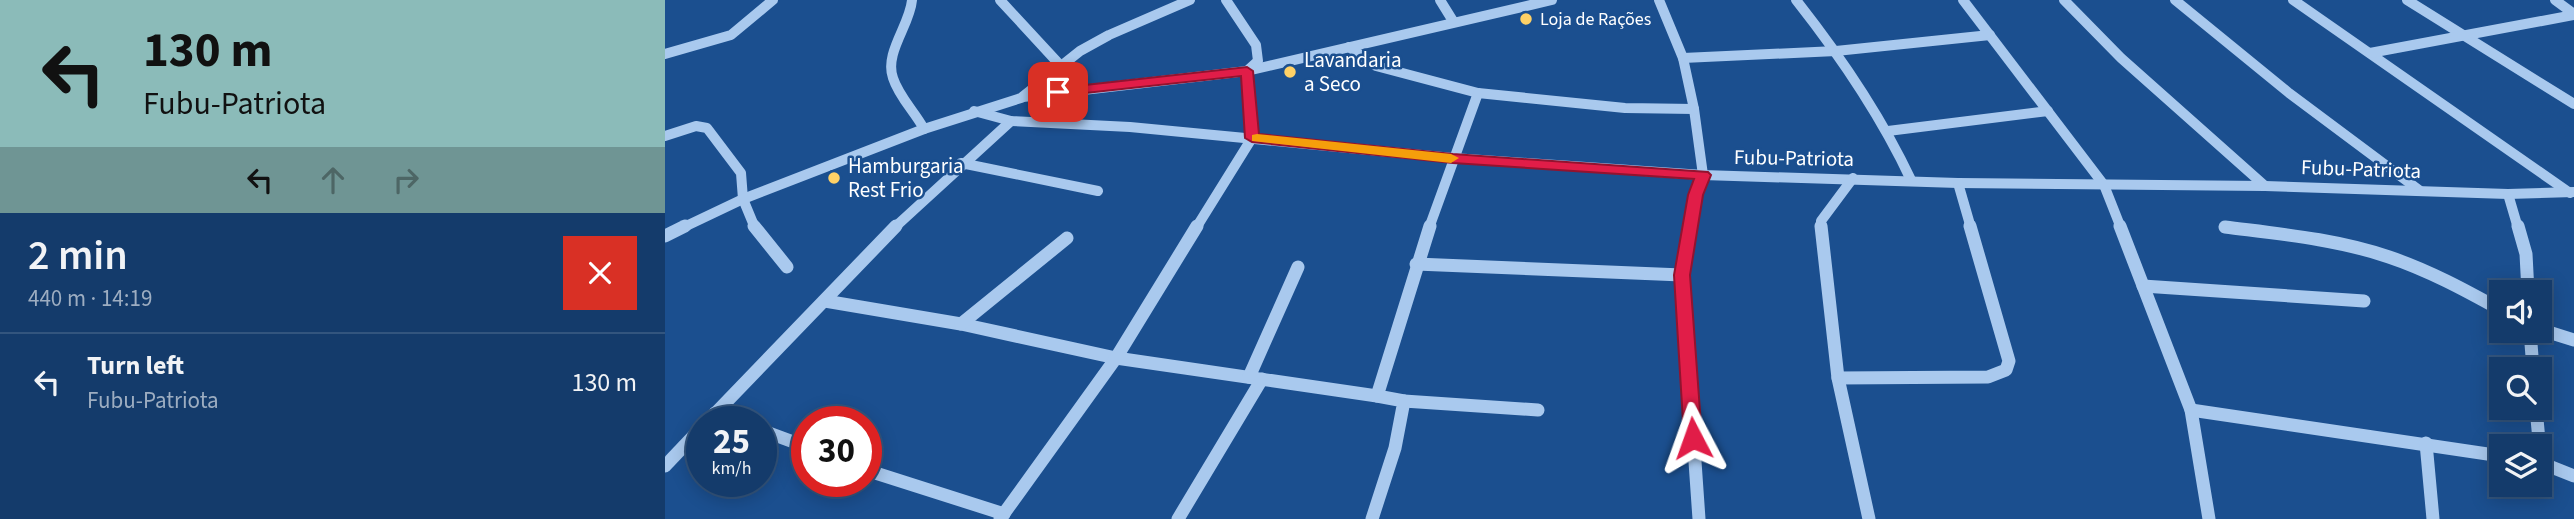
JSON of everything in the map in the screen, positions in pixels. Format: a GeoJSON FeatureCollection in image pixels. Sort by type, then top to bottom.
{"type":"FeatureCollection","features":[{"type":"Feature","properties":{"kind":"street"},"geometry":{"type":"LineString","coordinates":[[665,54],[731,34],[747,24],[773,0]]}},
{"type":"Feature","properties":{"kind":"street"},"geometry":{"type":"LineString","coordinates":[[912,0],[912,12],[891,69],[895,82],[924,129]]}},
{"type":"Feature","properties":{"kind":"street"},"geometry":{"type":"LineString","coordinates":[[1000,0],[1060,65]]}},
{"type":"Feature","properties":{"kind":"street"},"geometry":{"type":"LineString","coordinates":[[1156,0],[1166,10]]}},
{"type":"Feature","properties":{"kind":"street"},"geometry":{"type":"LineString","coordinates":[[1021,98],[1060,65],[1109,35],[1190,0]]}},
{"type":"Feature","properties":{"kind":"street"},"geometry":{"type":"LineString","coordinates":[[1226,0],[1256,45],[1258,61],[1247,71]]}},
{"type":"Feature","properties":{"kind":"street"},"geometry":{"type":"LineString","coordinates":[[1440,0],[1453,21]]}},
{"type":"Feature","properties":{"kind":"street"},"geometry":{"type":"LineString","coordinates":[[665,236],[743,199],[924,129],[1021,98],[1247,71],[1552,0]]}},
{"type":"Feature","properties":{"kind":"street"},"geometry":{"type":"LineString","coordinates":[[1659,0],[1683,58],[1694,109],[1703,175],[1696,195],[1682,275],[1699,519]]}},
{"type":"Feature","properties":{"kind":"street"},"geometry":{"type":"LineString","coordinates":[[1796,0],[1836,51],[1888,131],[1911,180]]}},
{"type":"Feature","properties":{"kind":"street"},"geometry":{"type":"LineString","coordinates":[[1963,0],[2103,185],[2191,410],[2209,519]]}},
{"type":"Feature","properties":{"kind":"street"},"geometry":{"type":"LineString","coordinates":[[2064,0],[2121,58],[2265,186]]}},
{"type":"Feature","properties":{"kind":"street"},"geometry":{"type":"LineString","coordinates":[[2175,0],[2289,93],[2419,190]]}},
{"type":"Feature","properties":{"kind":"street"},"geometry":{"type":"LineString","coordinates":[[2293,0],[2572,193]]}},
{"type":"Feature","properties":{"kind":"street"},"geometry":{"type":"LineString","coordinates":[[2407,0],[2574,104]]}},
{"type":"Feature","properties":{"kind":"street"},"geometry":{"type":"LineString","coordinates":[[2555,0],[2574,15]]}},
{"type":"Feature","properties":{"kind":"street"},"geometry":{"type":"LineString","coordinates":[[2370,53],[2574,15]]}},
{"type":"Feature","properties":{"kind":"street"},"geometry":{"type":"LineString","coordinates":[[1683,58],[1836,51],[1990,35]]}},
{"type":"Feature","properties":{"kind":"street"},"geometry":{"type":"LineString","coordinates":[[1349,47],[1376,66],[1478,93],[1625,108],[1694,109]]}},
{"type":"Feature","properties":{"kind":"street"},"geometry":{"type":"LineString","coordinates":[[882,475],[1002,516],[1116,358],[1252,138],[1247,71]]}},
{"type":"Feature","properties":{"kind":"street"},"geometry":{"type":"LineString","coordinates":[[1377,396],[1416,264],[1478,93]]}},
{"type":"Feature","properties":{"kind":"street","name":"Fubu-Patriota"},"geometry":{"type":"LineString","coordinates":[[974,111],[1011,121],[1131,127],[1453,158],[1703,175],[1958,183],[2572,193]]}},
{"type":"Feature","properties":{"kind":"street"},"geometry":{"type":"LineString","coordinates":[[1888,131],[2048,111]]}},
{"type":"Feature","properties":{"kind":"street"},"geometry":{"type":"LineString","coordinates":[[722,406],[869,252],[961,163],[1011,121]]}},
{"type":"Feature","properties":{"kind":"street"},"geometry":{"type":"LineString","coordinates":[[665,136],[696,126],[707,128],[741,173],[743,199],[756,230],[787,267]]}},
{"type":"Feature","properties":{"kind":"street"},"geometry":{"type":"LineString","coordinates":[[961,163],[1098,191]]}},
{"type":"Feature","properties":{"kind":"street"},"geometry":{"type":"LineString","coordinates":[[1853,178],[1822,221],[1821,236],[1838,378],[1869,519]]}},
{"type":"Feature","properties":{"kind":"street"},"geometry":{"type":"LineString","coordinates":[[1838,378],[1988,377],[2006,370],[2009,361],[1958,183]]}},
{"type":"Feature","properties":{"kind":"street"},"geometry":{"type":"LineString","coordinates":[[2508,194],[2526,254],[2527,280]]}},
{"type":"Feature","properties":{"kind":"street"},"geometry":{"type":"LineString","coordinates":[[2225,227],[2303,236],[2376,252],[2452,283],[2489,303]]}},
{"type":"Feature","properties":{"kind":"street"},"geometry":{"type":"LineString","coordinates":[[961,324],[1067,238]]}},
{"type":"Feature","properties":{"kind":"street"},"geometry":{"type":"LineString","coordinates":[[1416,264],[1682,275]]}},
{"type":"Feature","properties":{"kind":"street"},"geometry":{"type":"LineString","coordinates":[[1178,519],[1255,378],[1298,267]]}},
{"type":"Feature","properties":{"kind":"street"},"geometry":{"type":"LineString","coordinates":[[2143,286],[2364,301]]}},
{"type":"Feature","properties":{"kind":"street"},"geometry":{"type":"LineString","coordinates":[[825,301],[961,324],[1116,358],[1403,401],[1538,410]]}},
{"type":"Feature","properties":{"kind":"street"},"geometry":{"type":"LineString","coordinates":[[2552,333],[2574,340]]}},
{"type":"Feature","properties":{"kind":"street"},"geometry":{"type":"LineString","coordinates":[[1372,519],[1395,448],[1403,401]]}},
{"type":"Feature","properties":{"kind":"street"},"geometry":{"type":"LineString","coordinates":[[2191,410],[2489,454]]}},
{"type":"Feature","properties":{"kind":"street"},"geometry":{"type":"LineString","coordinates":[[665,465],[686,443]]}},
{"type":"Feature","properties":{"kind":"street"},"geometry":{"type":"LineString","coordinates":[[2426,443],[2433,519]]}},
{"type":"Feature","properties":{"kind":"street"},"geometry":{"type":"LineString","coordinates":[[2552,467],[2574,475]]}},
{"type":"Feature","properties":{"kind":"slow traffic"},"geometry":{"type":"LineString","coordinates":[[1257,138],[1451,158]]}},
{"type":"Feature","properties":{"kind":"place","name":"Loja de Rações"},"geometry":{"type":"Point","coordinates":[1526,19]}},
{"type":"Feature","properties":{"kind":"place","name":"Lavandaria a Seco"},"geometry":{"type":"Point","coordinates":[1290,72]}},
{"type":"Feature","properties":{"kind":"place","name":"Hamburgaria Rest Frio"},"geometry":{"type":"Point","coordinates":[834,178]}},
{"type":"Feature","properties":{"kind":"route"},"geometry":{"type":"LineString","coordinates":[[1058,92],[1247,71],[1252,138],[1453,158],[1703,175],[1696,195],[1682,275],[1693,438]]}}]}
